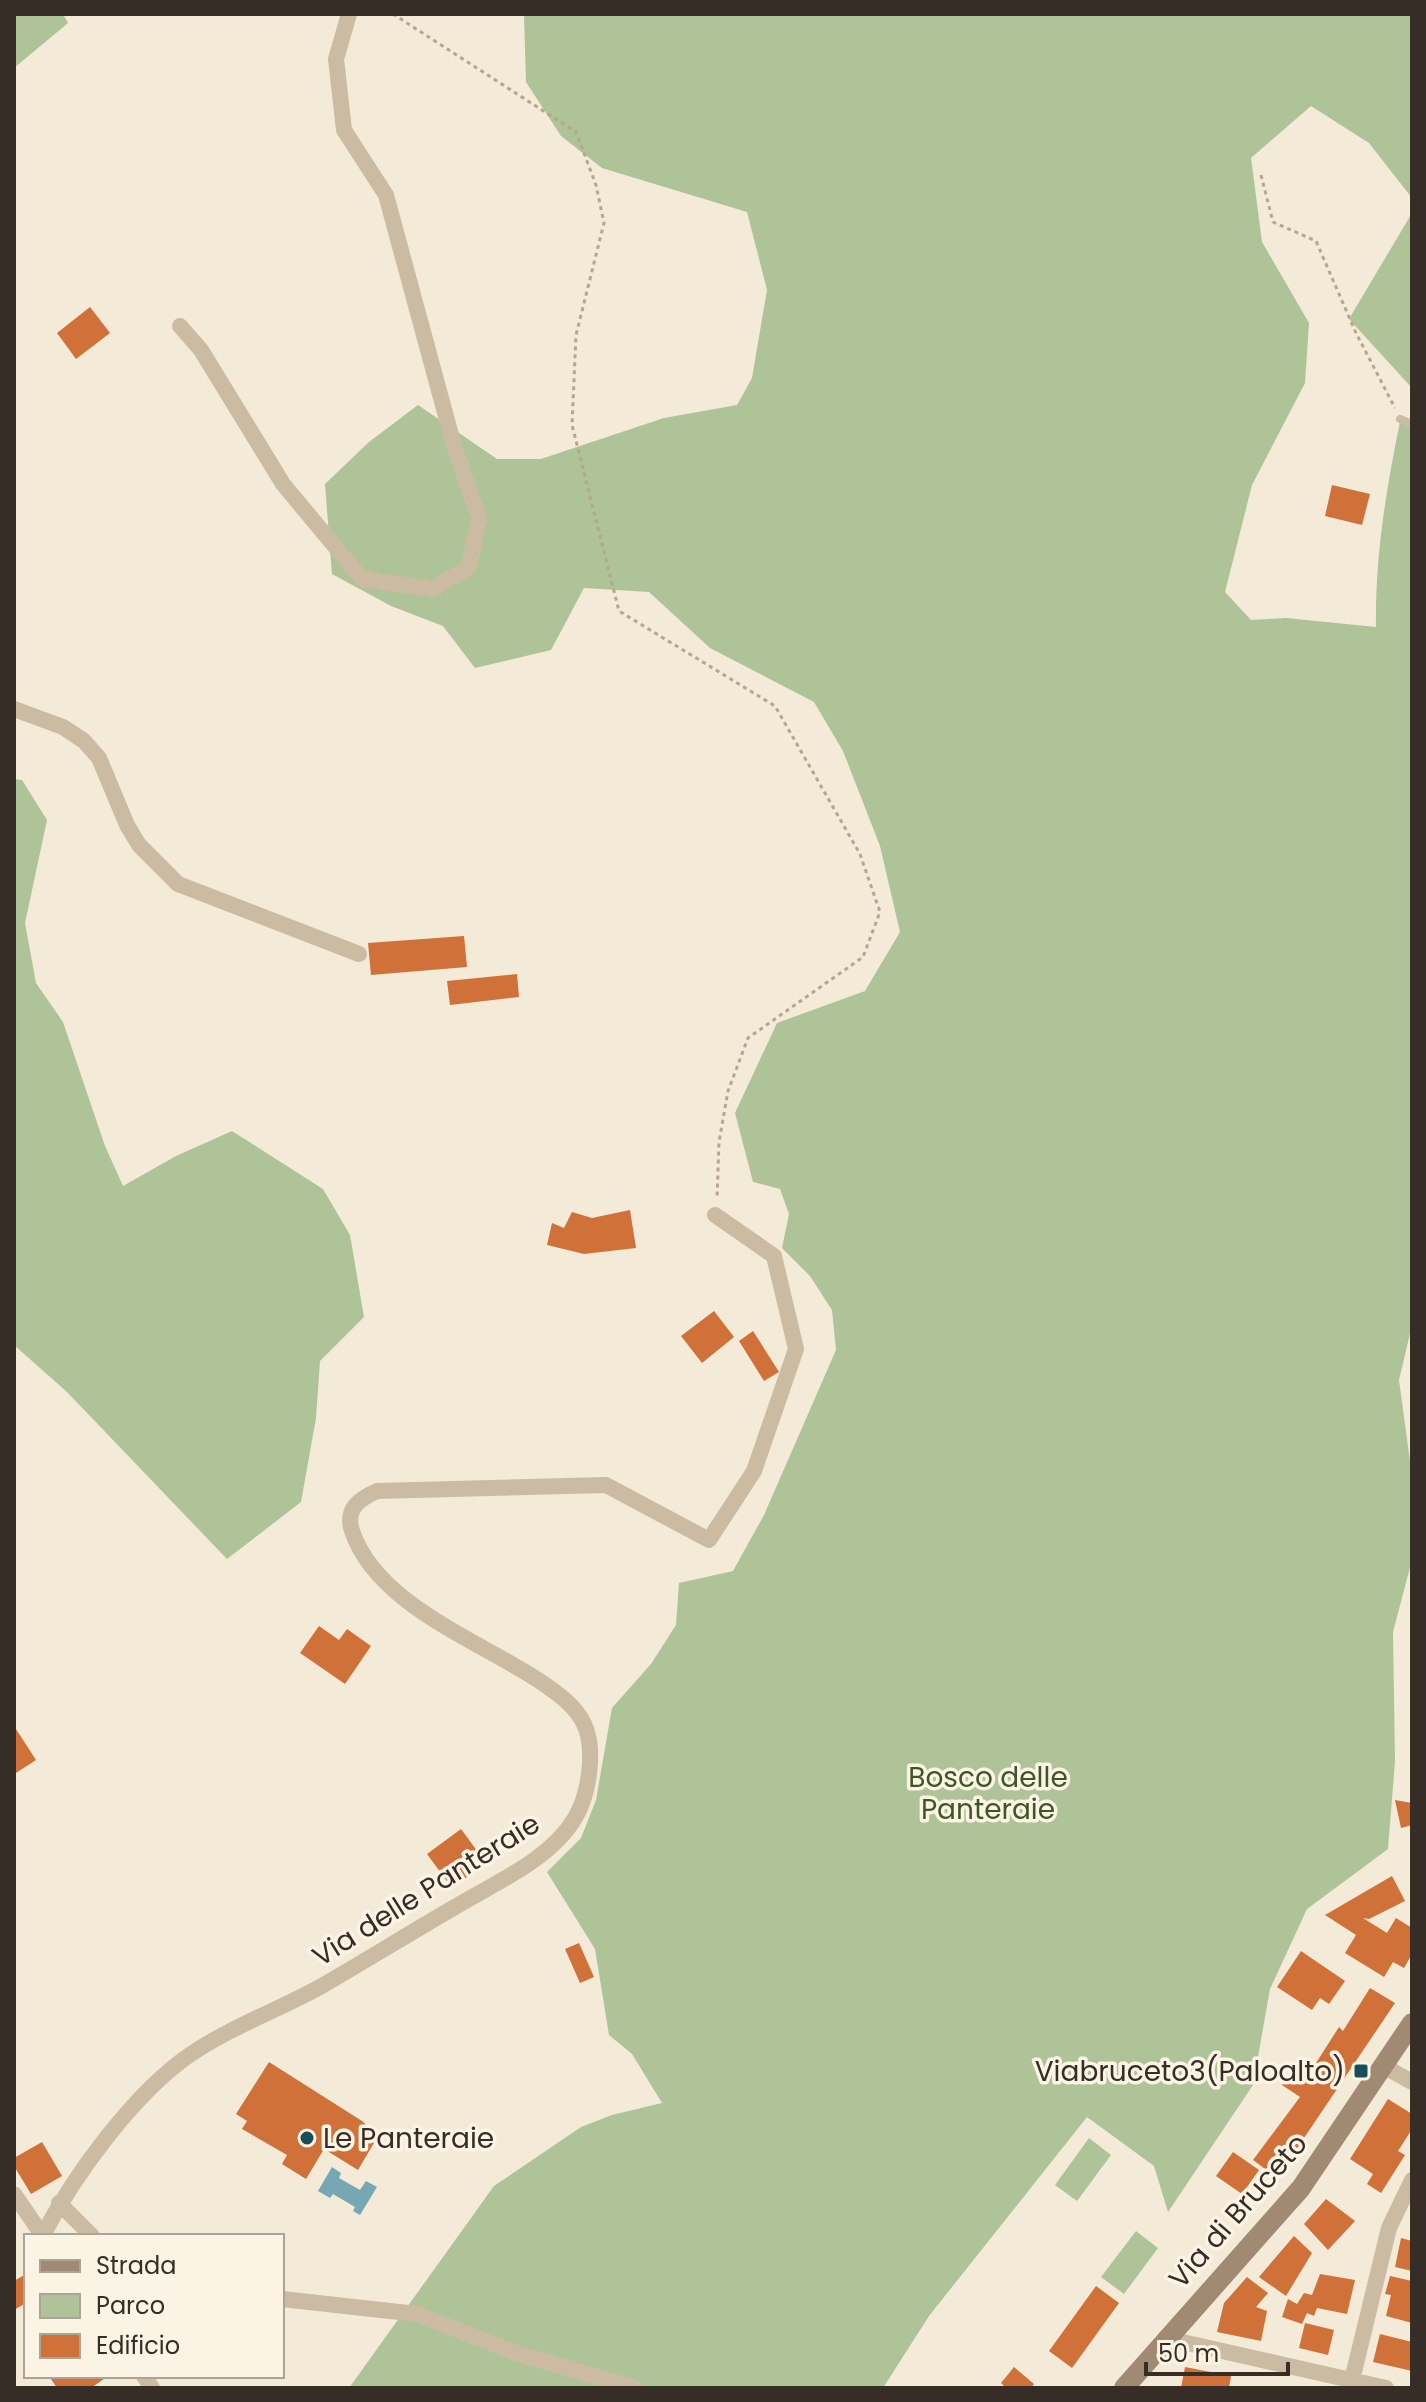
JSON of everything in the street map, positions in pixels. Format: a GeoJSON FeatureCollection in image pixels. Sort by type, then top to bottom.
{"type":"FeatureCollection","features":[{"type":"Feature","properties":{"kind":"main road","name":"Via di Bruceto"},"geometry":{"type":"LineString","coordinates":[[1124,2388],[1165,2338],[1301,2188],[1412,2023]]}},
{"type":"Feature","properties":{"kind":"street"},"geometry":{"type":"LineString","coordinates":[[180,326],[201,350],[283,484],[362,579],[433,589],[469,567],[479,518],[454,446],[386,195],[344,130],[336,59],[349,14]]}},
{"type":"Feature","properties":{"kind":"street"},"geometry":{"type":"LineString","coordinates":[[14,709],[63,727],[84,741],[99,758],[127,825],[139,845],[178,884],[359,954]]}},
{"type":"Feature","properties":{"kind":"street","name":"Via delle Panteraie"},"geometry":{"type":"LineString","coordinates":[[44,2234],[59,2203],[150,2090],[190,2054],[319,1987],[501,1880],[561,1838],[577,1815],[588,1775],[590,1746],[584,1724],[570,1704],[541,1682],[402,1597],[372,1570],[357,1545],[349,1521],[352,1509],[361,1498],[377,1491],[606,1485],[709,1540],[754,1471],[796,1349],[774,1256],[715,1215]]}},
{"type":"Feature","properties":{"kind":"street"},"geometry":{"type":"LineString","coordinates":[[1385,2067],[1412,2082]]}},
{"type":"Feature","properties":{"kind":"street"},"geometry":{"type":"LineString","coordinates":[[1352,2380],[1389,2228],[1412,2180]]}},
{"type":"Feature","properties":{"kind":"street","name":"Via delle Panteraie"},"geometry":{"type":"LineString","coordinates":[[14,2194],[42,2234]]}},
{"type":"Feature","properties":{"kind":"street"},"geometry":{"type":"LineString","coordinates":[[59,2203],[90,2234]]}},
{"type":"Feature","properties":{"kind":"street"},"geometry":{"type":"LineString","coordinates":[[284,2299],[417,2314],[516,2353],[635,2388]]}},
{"type":"Feature","properties":{"kind":"street"},"geometry":{"type":"LineString","coordinates":[[1165,2338],[1386,2388]]}},
{"type":"Feature","properties":{"kind":"lane"},"geometry":{"type":"LineString","coordinates":[[1400,419],[1412,424]]}},
{"type":"Feature","properties":{"kind":"path"},"geometry":{"type":"LineString","coordinates":[[393,14],[576,132],[596,185],[604,223],[576,335],[572,425],[619,611],[775,706],[860,854],[880,912],[863,957],[748,1038],[728,1091],[719,1142],[720,1180],[715,1215]]}},
{"type":"Feature","properties":{"kind":"path"},"geometry":{"type":"LineString","coordinates":[[1261,175],[1273,222],[1316,241],[1356,333],[1400,419]]}},
{"type":"Feature","properties":{"kind":"green space"},"geometry":{"type":"Polygon","coordinates":[[[14,14],[63,14],[68,23],[14,68],[14,14]]]}},
{"type":"Feature","properties":{"kind":"green space","name":"Bosco delle Panteraie"},"geometry":{"type":"Polygon","coordinates":[[[524,14],[1412,14],[1412,198],[1369,143],[1311,106],[1251,158],[1262,242],[1309,323],[1305,383],[1252,485],[1225,592],[1251,620],[1286,618],[1376,627],[1379,549],[1390,473],[1400,422],[1412,427],[1412,1325],[1399,1380],[1412,1476],[1412,1560],[1393,1632],[1395,1761],[1388,1849],[1307,1909],[1270,1989],[1253,2085],[1168,2212],[1154,2166],[1087,2117],[929,2316],[883,2388],[349,2388],[494,2186],[581,2127],[612,2115],[662,2103],[632,2054],[609,2035],[595,1949],[547,1872],[581,1838],[596,1800],[612,1708],[651,1664],[676,1625],[679,1583],[733,1571],[764,1515],[836,1350],[832,1310],[810,1276],[782,1248],[789,1214],[780,1189],[753,1182],[735,1113],[777,1023],[865,991],[900,932],[880,846],[843,751],[814,702],[710,648],[649,592],[584,588],[551,650],[475,668],[443,626],[391,606],[332,574],[325,484],[369,442],[418,405],[497,459],[541,459],[664,418],[737,405],[752,378],[767,290],[747,212],[602,168],[561,136],[526,82],[524,14]]]}},
{"type":"Feature","properties":{"kind":"green space"},"geometry":{"type":"Polygon","coordinates":[[[1412,213],[1412,388],[1349,319],[1412,213]]]}},
{"type":"Feature","properties":{"kind":"green space"},"geometry":{"type":"Polygon","coordinates":[[[14,779],[22,780],[47,820],[25,923],[36,983],[63,1022],[105,1146],[123,1186],[176,1156],[232,1131],[323,1189],[350,1235],[364,1317],[320,1361],[316,1418],[301,1502],[227,1559],[67,1392],[14,1345],[14,779]]]}},
{"type":"Feature","properties":{"kind":"green space"},"geometry":{"type":"Polygon","coordinates":[[[1089,2138],[1111,2155],[1077,2201],[1055,2185],[1089,2138]]]}},
{"type":"Feature","properties":{"kind":"green space"},"geometry":{"type":"Polygon","coordinates":[[[1136,2231],[1158,2248],[1124,2294],[1101,2277],[1136,2231]]]}},
{"type":"Feature","properties":{"kind":"water"},"geometry":{"type":"Polygon","coordinates":[[[332,2167],[341,2173],[339,2178],[360,2190],[366,2181],[377,2187],[360,2215],[353,2211],[355,2207],[333,2194],[330,2198],[318,2191],[332,2167]]]}},
{"type":"Feature","properties":{"kind":"building"},"geometry":{"type":"Polygon","coordinates":[[[90,307],[110,333],[76,359],[57,333],[90,307]]]}},
{"type":"Feature","properties":{"kind":"building"},"geometry":{"type":"Polygon","coordinates":[[[1332,485],[1370,494],[1362,525],[1325,516],[1332,485]]]}},
{"type":"Feature","properties":{"kind":"building"},"geometry":{"type":"Polygon","coordinates":[[[464,936],[467,967],[371,975],[368,943],[464,936]]]}},
{"type":"Feature","properties":{"kind":"building"},"geometry":{"type":"Polygon","coordinates":[[[517,974],[519,997],[450,1005],[447,981],[517,974]]]}},
{"type":"Feature","properties":{"kind":"building"},"geometry":{"type":"Polygon","coordinates":[[[630,1210],[636,1248],[584,1254],[547,1245],[552,1223],[564,1228],[572,1212],[592,1218],[630,1210]]]}},
{"type":"Feature","properties":{"kind":"building"},"geometry":{"type":"Polygon","coordinates":[[[714,1311],[734,1337],[702,1363],[681,1336],[714,1311]]]}},
{"type":"Feature","properties":{"kind":"building"},"geometry":{"type":"Polygon","coordinates":[[[753,1331],[779,1372],[764,1381],[739,1341],[753,1331]]]}},
{"type":"Feature","properties":{"kind":"building"},"geometry":{"type":"Polygon","coordinates":[[[319,1626],[339,1640],[347,1629],[371,1646],[345,1684],[300,1653],[319,1626]]]}},
{"type":"Feature","properties":{"kind":"building"},"geometry":{"type":"Polygon","coordinates":[[[14,1726],[36,1760],[16,1773],[14,1770],[14,1726]]]}},
{"type":"Feature","properties":{"kind":"building"},"geometry":{"type":"Polygon","coordinates":[[[1395,1800],[1412,1803],[1412,1825],[1401,1828],[1395,1800]]]}},
{"type":"Feature","properties":{"kind":"building"},"geometry":{"type":"Polygon","coordinates":[[[461,1829],[486,1863],[452,1888],[427,1854],[461,1829]]]}},
{"type":"Feature","properties":{"kind":"building"},"geometry":{"type":"Polygon","coordinates":[[[1392,1876],[1405,1901],[1369,1919],[1363,1918],[1387,1933],[1396,1918],[1412,1928],[1412,1954],[1404,1968],[1393,1962],[1384,1977],[1345,1953],[1356,1935],[1325,1915],[1392,1876]]]}},
{"type":"Feature","properties":{"kind":"building"},"geometry":{"type":"Polygon","coordinates":[[[579,1943],[594,1977],[580,1983],[565,1949],[579,1943]]]}},
{"type":"Feature","properties":{"kind":"building"},"geometry":{"type":"Polygon","coordinates":[[[1301,1951],[1345,1981],[1329,2004],[1320,1998],[1312,2010],[1277,1987],[1301,1951]]]}},
{"type":"Feature","properties":{"kind":"building"},"geometry":{"type":"Polygon","coordinates":[[[1370,1988],[1395,2003],[1277,2178],[1253,2160],[1300,2097],[1282,2085],[1294,2068],[1307,2077],[1339,2027],[1343,2031],[1370,1988]]]}},
{"type":"Feature","properties":{"kind":"building"},"geometry":{"type":"Polygon","coordinates":[[[269,2062],[362,2121],[378,2136],[358,2170],[324,2149],[306,2179],[282,2164],[287,2155],[242,2129],[247,2121],[236,2114],[269,2062]]]}},
{"type":"Feature","properties":{"kind":"building"},"geometry":{"type":"Polygon","coordinates":[[[1388,2099],[1412,2114],[1412,2129],[1398,2151],[1405,2155],[1381,2193],[1367,2184],[1373,2174],[1350,2159],[1388,2099]]]}},
{"type":"Feature","properties":{"kind":"building"},"geometry":{"type":"Polygon","coordinates":[[[42,2142],[62,2176],[31,2194],[14,2166],[14,2158],[42,2142]]]}},
{"type":"Feature","properties":{"kind":"building"},"geometry":{"type":"Polygon","coordinates":[[[1233,2152],[1259,2170],[1242,2194],[1216,2176],[1233,2152]]]}},
{"type":"Feature","properties":{"kind":"building"},"geometry":{"type":"Polygon","coordinates":[[[1326,2199],[1355,2221],[1328,2250],[1304,2224],[1326,2199]]]}},
{"type":"Feature","properties":{"kind":"building"},"geometry":{"type":"Polygon","coordinates":[[[1294,2236],[1312,2253],[1286,2296],[1259,2277],[1294,2236]]]}},
{"type":"Feature","properties":{"kind":"building"},"geometry":{"type":"Polygon","coordinates":[[[1401,2238],[1412,2241],[1412,2271],[1395,2267],[1401,2238]]]}},
{"type":"Feature","properties":{"kind":"building"},"geometry":{"type":"Polygon","coordinates":[[[1320,2274],[1355,2280],[1347,2314],[1317,2308],[1314,2316],[1307,2313],[1302,2324],[1282,2317],[1288,2299],[1297,2304],[1304,2293],[1312,2295],[1320,2274]]]}},
{"type":"Feature","properties":{"kind":"building"},"geometry":{"type":"Polygon","coordinates":[[[24,2275],[24,2304],[14,2310],[14,2281],[24,2275]]]}},
{"type":"Feature","properties":{"kind":"building"},"geometry":{"type":"Polygon","coordinates":[[[1390,2276],[1412,2281],[1412,2323],[1386,2316],[1391,2295],[1385,2294],[1390,2276]]]}},
{"type":"Feature","properties":{"kind":"building"},"geometry":{"type":"Polygon","coordinates":[[[1247,2277],[1268,2293],[1256,2307],[1267,2311],[1261,2341],[1217,2332],[1224,2303],[1247,2277]]]}},
{"type":"Feature","properties":{"kind":"building"},"geometry":{"type":"Polygon","coordinates":[[[1096,2286],[1119,2303],[1072,2368],[1049,2351],[1096,2286]]]}},
{"type":"Feature","properties":{"kind":"building"},"geometry":{"type":"Polygon","coordinates":[[[1305,2323],[1334,2330],[1328,2355],[1299,2348],[1305,2323]]]}},
{"type":"Feature","properties":{"kind":"building"},"geometry":{"type":"Polygon","coordinates":[[[1380,2334],[1412,2342],[1412,2371],[1373,2362],[1380,2334]]]}},
{"type":"Feature","properties":{"kind":"building"},"geometry":{"type":"Polygon","coordinates":[[[1014,2367],[1034,2384],[1031,2388],[1006,2388],[1001,2383],[1014,2367]]]}},
{"type":"Feature","properties":{"kind":"building"},"geometry":{"type":"Polygon","coordinates":[[[1185,2367],[1231,2376],[1229,2388],[1181,2388],[1185,2367]]]}},
{"type":"Feature","properties":{"kind":"building"},"geometry":{"type":"Polygon","coordinates":[[[50,2378],[105,2378],[91,2388],[57,2388],[50,2378]]]}},
{"type":"Feature","properties":{"kind":"place","name":"Viabruceto3(Paloalto)"},"geometry":{"type":"Point","coordinates":[1361,2071]}},
{"type":"Feature","properties":{"kind":"place","name":"Le Panteraie"},"geometry":{"type":"Point","coordinates":[307,2138]}}]}
